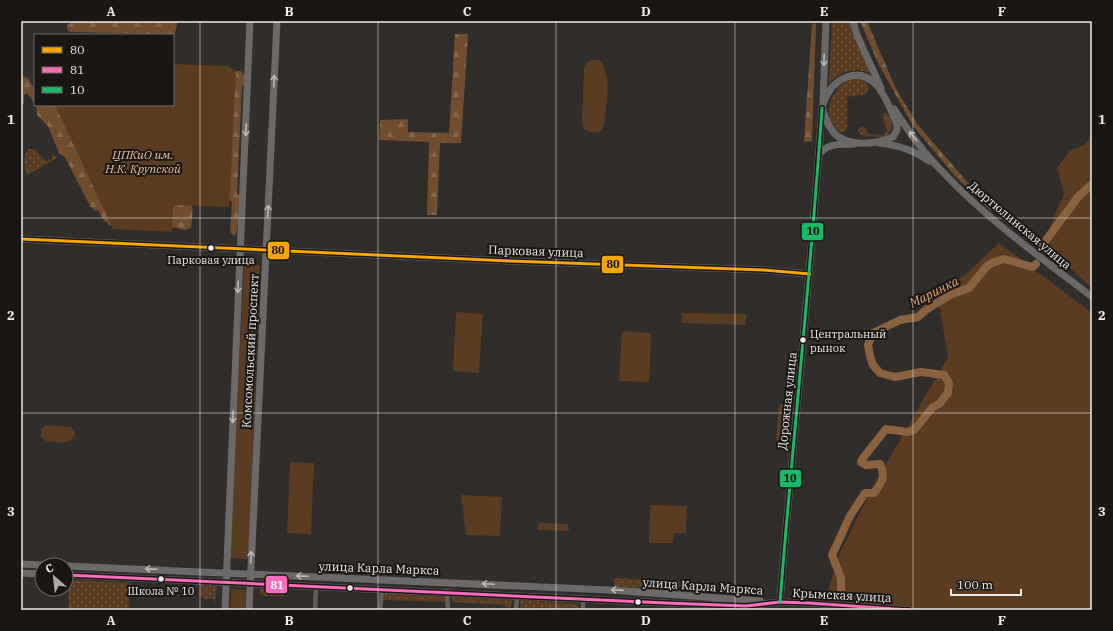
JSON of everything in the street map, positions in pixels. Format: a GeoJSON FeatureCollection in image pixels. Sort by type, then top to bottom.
{"type":"FeatureCollection","features":[{"type":"Feature","properties":{"kind":"main road","name":"Комсомольский проспект"},"geometry":{"type":"LineString","coordinates":[[225,610],[250,21]]}},
{"type":"Feature","properties":{"kind":"main road","name":"Комсомольский проспект"},"geometry":{"type":"LineString","coordinates":[[249,610],[277,21]]}},
{"type":"Feature","properties":{"kind":"main road","name":"Дорожная улица"},"geometry":{"type":"LineString","coordinates":[[777,602],[799,398],[810,274],[819,154],[826,21]]}},
{"type":"Feature","properties":{"kind":"main road"},"geometry":{"type":"LineString","coordinates":[[854,21],[858,35],[886,97],[897,130],[893,137],[872,143]]}},
{"type":"Feature","properties":{"kind":"main road"},"geometry":{"type":"LineString","coordinates":[[864,143],[847,141],[836,135],[830,126],[822,106],[833,85],[844,78],[856,75],[869,78],[886,97],[937,167]]}},
{"type":"Feature","properties":{"kind":"main road"},"geometry":{"type":"LineString","coordinates":[[819,154],[824,149],[832,145],[872,143],[898,146],[914,151],[937,167]]}},
{"type":"Feature","properties":{"kind":"main road","name":"Дюртюлинская улица"},"geometry":{"type":"LineString","coordinates":[[937,167],[1002,227],[1092,297]]}},
{"type":"Feature","properties":{"kind":"main road","name":"Парковая улица"},"geometry":{"type":"LineString","coordinates":[[21,239],[510,261],[764,270],[810,274]]}},
{"type":"Feature","properties":{"kind":"main road"},"geometry":{"type":"LineString","coordinates":[[21,564],[34,565]]}},
{"type":"Feature","properties":{"kind":"main road","name":"улица Карла Маркса"},"geometry":{"type":"LineString","coordinates":[[74,566],[554,587],[708,596],[777,602]]}},
{"type":"Feature","properties":{"kind":"main road"},"geometry":{"type":"LineString","coordinates":[[21,573],[34,574]]}},
{"type":"Feature","properties":{"kind":"main road","name":"улица Карла Маркса"},"geometry":{"type":"LineString","coordinates":[[74,575],[316,587],[447,591],[724,607],[777,602]]}},
{"type":"Feature","properties":{"kind":"main road"},"geometry":{"type":"LineString","coordinates":[[553,598],[554,587]]}},
{"type":"Feature","properties":{"kind":"main road","name":"Крымская улица"},"geometry":{"type":"LineString","coordinates":[[777,602],[910,610]]}},
{"type":"Feature","properties":{"kind":"street"},"geometry":{"type":"LineString","coordinates":[[315,610],[316,587]]}},
{"type":"Feature","properties":{"kind":"street"},"geometry":{"type":"LineString","coordinates":[[380,610],[382,589]]}},
{"type":"Feature","properties":{"kind":"street"},"geometry":{"type":"LineString","coordinates":[[447,591],[448,610]]}},
{"type":"Feature","properties":{"kind":"street"},"geometry":{"type":"LineString","coordinates":[[516,610],[517,596]]}},
{"type":"Feature","properties":{"kind":"street"},"geometry":{"type":"LineString","coordinates":[[583,598],[583,610]]}},
{"type":"Feature","properties":{"kind":"green space"},"geometry":{"type":"Polygon","coordinates":[[[72,21],[178,21],[175,33],[171,34],[70,32],[67,29],[67,24],[72,23],[72,21]]]}},
{"type":"Feature","properties":{"kind":"green space"},"geometry":{"type":"Polygon","coordinates":[[[832,21],[849,21],[872,74],[860,70],[849,71],[838,76],[829,84],[832,21]]]}},
{"type":"Feature","properties":{"kind":"green space"},"geometry":{"type":"Polygon","coordinates":[[[860,21],[867,21],[896,89],[918,125],[976,192],[981,189],[993,209],[991,211],[955,176],[913,126],[878,63],[860,21]]]}},
{"type":"Feature","properties":{"kind":"green space"},"geometry":{"type":"Polygon","coordinates":[[[812,23],[816,24],[812,141],[804,142],[812,23]]]}},
{"type":"Feature","properties":{"kind":"green space"},"geometry":{"type":"Polygon","coordinates":[[[455,34],[468,34],[461,143],[440,143],[437,215],[427,215],[429,142],[379,140],[380,120],[408,119],[408,132],[449,133],[455,34]]]}},
{"type":"Feature","properties":{"kind":"green space"},"geometry":{"type":"Polygon","coordinates":[[[592,60],[600,60],[604,67],[608,83],[604,125],[602,131],[595,133],[585,130],[582,124],[584,68],[586,63],[592,60]]]}},
{"type":"Feature","properties":{"kind":"green space","name":"ЦПКиО им. Н.К. Крупской"},"geometry":{"type":"Polygon","coordinates":[[[174,64],[228,66],[236,71],[229,207],[176,205],[173,208],[172,232],[113,229],[55,106],[174,106],[174,64]]]}},
{"type":"Feature","properties":{"kind":"green space"},"geometry":{"type":"Polygon","coordinates":[[[236,71],[241,71],[245,76],[245,85],[242,87],[237,194],[240,196],[237,231],[234,236],[230,232],[232,202],[227,198],[226,83],[236,71]]]}},
{"type":"Feature","properties":{"kind":"green space"},"geometry":{"type":"Polygon","coordinates":[[[21,76],[28,78],[34,89],[34,103],[27,93],[24,95],[24,104],[21,107],[21,76]]]}},
{"type":"Feature","properties":{"kind":"green space"},"geometry":{"type":"Polygon","coordinates":[[[853,78],[863,80],[869,88],[866,94],[847,97],[847,128],[845,132],[840,132],[830,119],[830,103],[838,88],[853,78]]]}},
{"type":"Feature","properties":{"kind":"green space"},"geometry":{"type":"Polygon","coordinates":[[[36,106],[127,106],[117,221],[110,226],[103,219],[98,210],[95,211],[90,206],[65,157],[59,153],[48,126],[37,115],[36,106]]]}},
{"type":"Feature","properties":{"kind":"green space"},"geometry":{"type":"Polygon","coordinates":[[[885,112],[890,117],[892,127],[885,138],[860,135],[858,130],[861,127],[864,127],[868,134],[884,135],[887,130],[882,115],[885,112]]]}},
{"type":"Feature","properties":{"kind":"green space"},"geometry":{"type":"Polygon","coordinates":[[[1092,135],[1092,288],[1050,250],[1044,241],[1064,193],[1057,168],[1069,151],[1085,145],[1092,135]]]}},
{"type":"Feature","properties":{"kind":"green space"},"geometry":{"type":"Polygon","coordinates":[[[28,149],[35,149],[46,161],[52,159],[52,153],[57,158],[27,175],[24,162],[28,149]]]}},
{"type":"Feature","properties":{"kind":"green space"},"geometry":{"type":"Polygon","coordinates":[[[163,161],[184,183],[191,197],[191,228],[185,230],[167,226],[163,161]]]}},
{"type":"Feature","properties":{"kind":"green space"},"geometry":{"type":"Polygon","coordinates":[[[999,243],[1092,313],[1092,610],[906,610],[825,604],[836,561],[871,490],[948,357],[937,292],[966,274],[999,243]]]}},
{"type":"Feature","properties":{"kind":"green space"},"geometry":{"type":"Polygon","coordinates":[[[244,264],[260,265],[249,559],[230,558],[244,264]]]}},
{"type":"Feature","properties":{"kind":"green space"},"geometry":{"type":"Polygon","coordinates":[[[456,312],[483,314],[479,373],[453,371],[456,312]]]}},
{"type":"Feature","properties":{"kind":"green space"},"geometry":{"type":"Polygon","coordinates":[[[682,313],[746,314],[746,325],[682,323],[682,313]]]}},
{"type":"Feature","properties":{"kind":"green space"},"geometry":{"type":"Polygon","coordinates":[[[622,331],[651,333],[649,382],[619,381],[622,331]]]}},
{"type":"Feature","properties":{"kind":"green space"},"geometry":{"type":"Polygon","coordinates":[[[779,404],[791,405],[788,442],[776,441],[779,404]]]}},
{"type":"Feature","properties":{"kind":"green space"},"geometry":{"type":"Polygon","coordinates":[[[45,425],[71,427],[75,432],[71,440],[68,442],[60,443],[46,441],[41,437],[41,429],[45,425]]]}},
{"type":"Feature","properties":{"kind":"green space"},"geometry":{"type":"Polygon","coordinates":[[[290,462],[314,463],[311,534],[287,533],[290,462]]]}},
{"type":"Feature","properties":{"kind":"green space"},"geometry":{"type":"Polygon","coordinates":[[[461,495],[502,497],[500,536],[466,535],[461,495]]]}},
{"type":"Feature","properties":{"kind":"green space"},"geometry":{"type":"Polygon","coordinates":[[[650,505],[687,506],[686,533],[674,533],[673,543],[649,543],[650,505]]]}},
{"type":"Feature","properties":{"kind":"green space"},"geometry":{"type":"Polygon","coordinates":[[[539,523],[568,524],[569,531],[537,530],[539,523]]]}},
{"type":"Feature","properties":{"kind":"green space"},"geometry":{"type":"Polygon","coordinates":[[[614,578],[708,583],[707,593],[614,588],[614,578]]]}},
{"type":"Feature","properties":{"kind":"green space"},"geometry":{"type":"Polygon","coordinates":[[[74,580],[130,583],[129,610],[69,610],[69,597],[74,597],[74,580]]]}},
{"type":"Feature","properties":{"kind":"green space"},"geometry":{"type":"Polygon","coordinates":[[[201,585],[217,586],[215,606],[214,599],[204,599],[200,596],[201,585]]]}},
{"type":"Feature","properties":{"kind":"green space"},"geometry":{"type":"Polygon","coordinates":[[[231,589],[246,590],[245,610],[230,610],[231,589]]]}},
{"type":"Feature","properties":{"kind":"green space"},"geometry":{"type":"Polygon","coordinates":[[[259,589],[285,590],[285,596],[263,596],[260,594],[259,589]]]}},
{"type":"Feature","properties":{"kind":"green space"},"geometry":{"type":"Polygon","coordinates":[[[383,593],[446,597],[445,602],[383,600],[383,593]]]}},
{"type":"Feature","properties":{"kind":"green space"},"geometry":{"type":"Polygon","coordinates":[[[451,597],[513,600],[510,608],[505,607],[504,605],[452,602],[451,597]]]}},
{"type":"Feature","properties":{"kind":"green space"},"geometry":{"type":"Polygon","coordinates":[[[520,600],[578,604],[579,610],[520,608],[520,600]]]}},
{"type":"Feature","properties":{"kind":"waterway","name":"Маринка"},"geometry":{"type":"LineString","coordinates":[[1041,247],[1078,197],[1092,184]]}},
{"type":"Feature","properties":{"kind":"waterway","name":"Маринка"},"geometry":{"type":"LineString","coordinates":[[841,597],[841,578],[832,555],[850,516],[865,493],[874,493],[881,483],[883,476],[880,464],[866,465],[861,462],[863,458],[886,429],[908,432],[914,430],[933,407],[939,404],[948,393],[949,383],[944,375],[921,372],[895,377],[880,373],[873,365],[868,345],[873,333],[900,320],[918,317],[927,309],[950,295],[969,288],[987,266],[992,263],[1004,259],[1033,267],[1036,264]]}},
{"type":"Feature","properties":{"kind":"transit line","name":"10"},"geometry":{"type":"LineString","coordinates":[[780,602],[813,232],[822,108]]}},
{"type":"Feature","properties":{"kind":"transit line","name":"80"},"geometry":{"type":"LineString","coordinates":[[21,239],[510,261],[764,270],[810,274]]}},
{"type":"Feature","properties":{"kind":"transit line","name":"81"},"geometry":{"type":"LineString","coordinates":[[74,575],[666,603],[746,606],[780,602],[909,610]]}},
{"type":"Feature","properties":{"kind":"place","name":"Парковая улица"},"geometry":{"type":"Point","coordinates":[211,248]}},
{"type":"Feature","properties":{"kind":"place","name":"Центральный рынок"},"geometry":{"type":"Point","coordinates":[803,340]}},
{"type":"Feature","properties":{"kind":"place","name":"Школа № 10"},"geometry":{"type":"Point","coordinates":[161,579]}}]}
